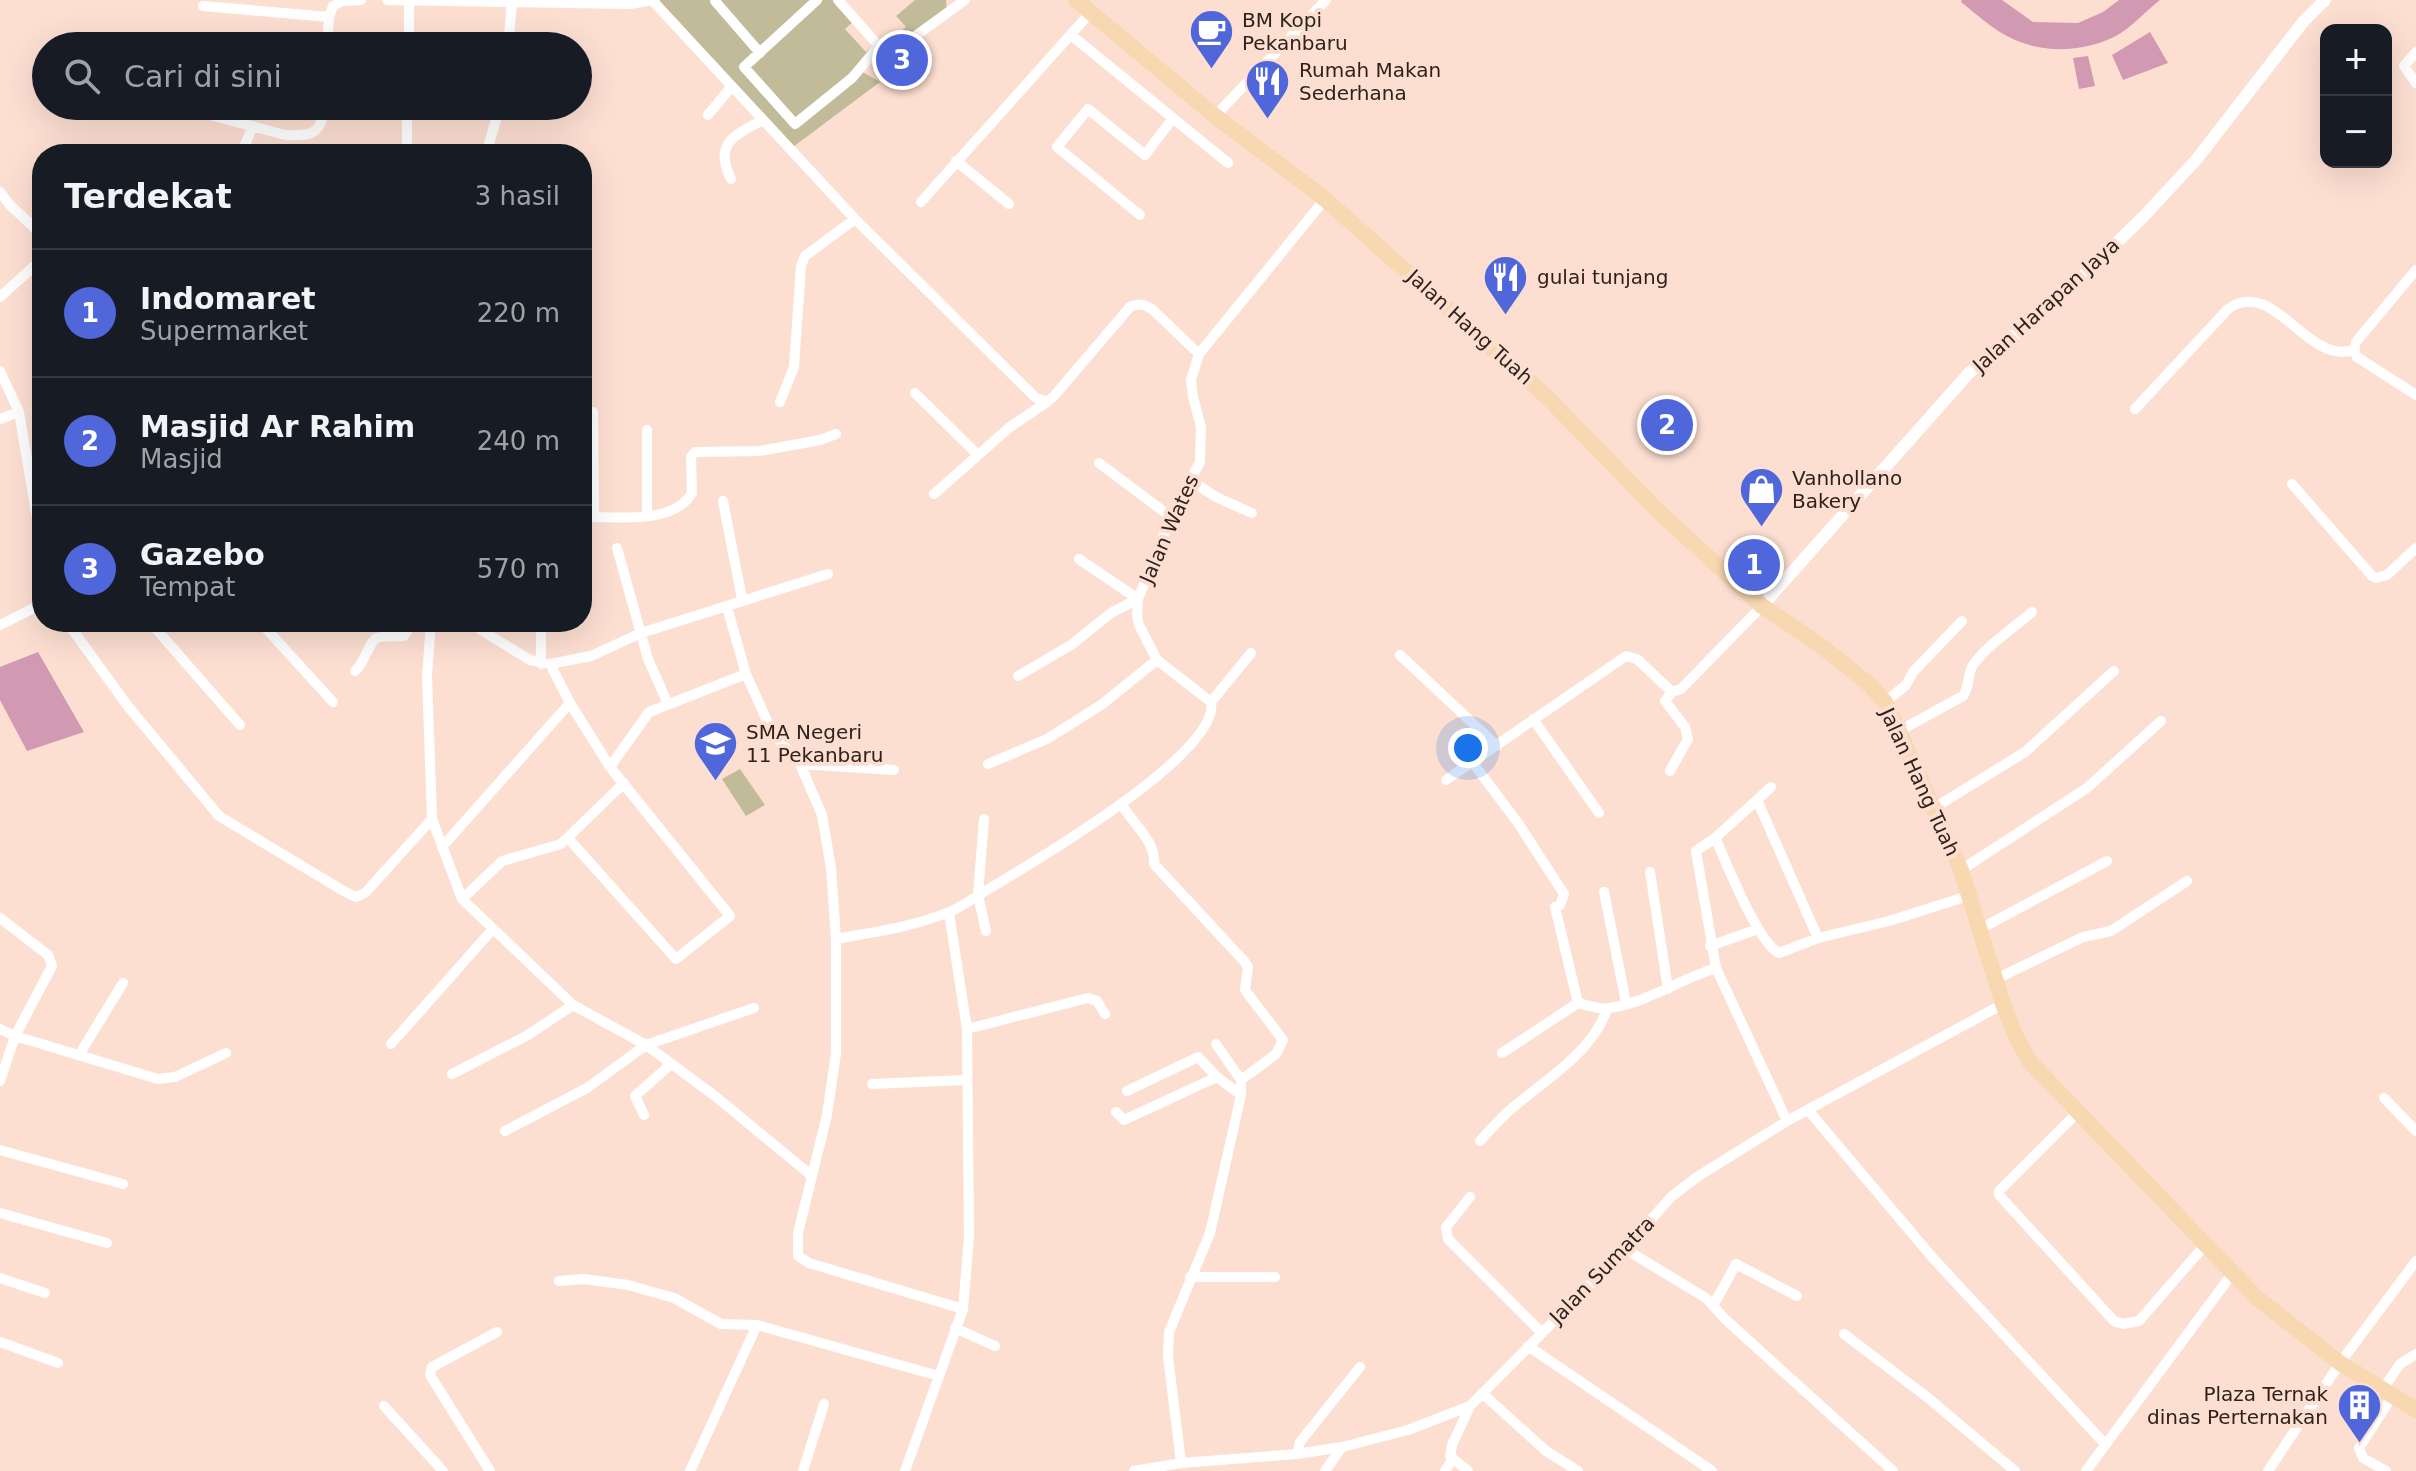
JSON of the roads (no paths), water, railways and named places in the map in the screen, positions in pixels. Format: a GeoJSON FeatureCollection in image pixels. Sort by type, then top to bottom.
{"type":"FeatureCollection","features":[{"type":"Feature","properties":{"kind":"main road","name":"Jalan Hang Tuah"},"geometry":{"type":"LineString","coordinates":[[1076,0],[1215,116],[1325,199],[1547,397],[1659,512],[1762,606],[1870,685],[1885,702],[1961,870],[2003,1004],[2030,1062],[2257,1298],[2340,1363],[2416,1410]]}},
{"type":"Feature","properties":{"kind":"street"},"geometry":{"type":"LineString","coordinates":[[203,6],[330,8],[342,1],[361,0]]}},
{"type":"Feature","properties":{"kind":"street"},"geometry":{"type":"LineString","coordinates":[[387,0],[510,3],[652,0],[855,219],[1036,398],[1047,402]]}},
{"type":"Feature","properties":{"kind":"street"},"geometry":{"type":"LineString","coordinates":[[409,0],[409,32]]}},
{"type":"Feature","properties":{"kind":"street"},"geometry":{"type":"LineString","coordinates":[[817,0],[744,67],[795,124],[852,78],[879,46]]}},
{"type":"Feature","properties":{"kind":"street"},"geometry":{"type":"LineString","coordinates":[[838,0],[885,53],[892,53],[965,0]]}},
{"type":"Feature","properties":{"kind":"street"},"geometry":{"type":"LineString","coordinates":[[1215,116],[1326,0]]}},
{"type":"Feature","properties":{"kind":"street","name":"Jalan Harapan Jaya"},"geometry":{"type":"LineString","coordinates":[[1762,606],[1969,373],[2060,298],[2144,216],[2196,160],[2303,22],[2325,0]]}},
{"type":"Feature","properties":{"kind":"street"},"geometry":{"type":"LineString","coordinates":[[715,1],[760,53]]}},
{"type":"Feature","properties":{"kind":"street"},"geometry":{"type":"LineString","coordinates":[[509,32],[510,3]]}},
{"type":"Feature","properties":{"kind":"street"},"geometry":{"type":"LineString","coordinates":[[328,32],[330,8]]}},
{"type":"Feature","properties":{"kind":"street"},"geometry":{"type":"LineString","coordinates":[[921,202],[1090,13]]}},
{"type":"Feature","properties":{"kind":"street"},"geometry":{"type":"LineString","coordinates":[[1071,35],[1228,163]]}},
{"type":"Feature","properties":{"kind":"street"},"geometry":{"type":"LineString","coordinates":[[2416,52],[2404,66],[2416,83]]}},
{"type":"Feature","properties":{"kind":"street"},"geometry":{"type":"LineString","coordinates":[[708,115],[732,86]]}},
{"type":"Feature","properties":{"kind":"street"},"geometry":{"type":"LineString","coordinates":[[1140,215],[1057,147],[1088,109],[1145,155],[1173,118]]}},
{"type":"Feature","properties":{"kind":"street"},"geometry":{"type":"LineString","coordinates":[[230,120],[285,135],[313,133],[323,120]]}},
{"type":"Feature","properties":{"kind":"street"},"geometry":{"type":"LineString","coordinates":[[407,120],[407,144]]}},
{"type":"Feature","properties":{"kind":"street"},"geometry":{"type":"LineString","coordinates":[[489,144],[496,120]]}},
{"type":"Feature","properties":{"kind":"street"},"geometry":{"type":"LineString","coordinates":[[731,179],[724,163],[725,149],[730,139],[763,120]]}},
{"type":"Feature","properties":{"kind":"street"},"geometry":{"type":"LineString","coordinates":[[245,144],[253,126]]}},
{"type":"Feature","properties":{"kind":"street"},"geometry":{"type":"LineString","coordinates":[[956,161],[1009,204]]}},
{"type":"Feature","properties":{"kind":"street"},"geometry":{"type":"LineString","coordinates":[[0,192],[32,226]]}},
{"type":"Feature","properties":{"kind":"street"},"geometry":{"type":"LineString","coordinates":[[934,494],[1010,427],[1047,402],[1130,307],[1146,305],[1199,354],[1325,199]]}},
{"type":"Feature","properties":{"kind":"street"},"geometry":{"type":"LineString","coordinates":[[780,402],[794,367],[801,266],[805,256],[855,219]]}},
{"type":"Feature","properties":{"kind":"street"},"geometry":{"type":"LineString","coordinates":[[0,297],[32,268]]}},
{"type":"Feature","properties":{"kind":"street"},"geometry":{"type":"LineString","coordinates":[[2416,270],[2356,342],[2354,350],[2357,357],[2416,395]]}},
{"type":"Feature","properties":{"kind":"street"},"geometry":{"type":"LineString","coordinates":[[2135,409],[2238,302],[2261,303],[2328,350],[2346,353],[2354,350]]}},
{"type":"Feature","properties":{"kind":"street","name":"Jalan Wates"},"geometry":{"type":"LineString","coordinates":[[1199,354],[1191,380],[1201,427],[1200,462],[1171,517],[1138,599],[1139,625],[1157,660],[1211,702]]}},
{"type":"Feature","properties":{"kind":"street"},"geometry":{"type":"LineString","coordinates":[[0,371],[19,412],[32,489]]}},
{"type":"Feature","properties":{"kind":"street"},"geometry":{"type":"LineString","coordinates":[[915,393],[978,455]]}},
{"type":"Feature","properties":{"kind":"street"},"geometry":{"type":"LineString","coordinates":[[0,419],[19,412]]}},
{"type":"Feature","properties":{"kind":"street"},"geometry":{"type":"LineString","coordinates":[[592,433],[593,412]]}},
{"type":"Feature","properties":{"kind":"street"},"geometry":{"type":"LineString","coordinates":[[647,430],[647,516]]}},
{"type":"Feature","properties":{"kind":"street"},"geometry":{"type":"LineString","coordinates":[[592,516],[647,516],[673,511],[689,498],[691,457],[695,452],[760,451],[836,434]]}},
{"type":"Feature","properties":{"kind":"street"},"geometry":{"type":"LineString","coordinates":[[1099,463],[1171,517]]}},
{"type":"Feature","properties":{"kind":"street"},"geometry":{"type":"LineString","coordinates":[[1190,480],[1216,497],[1252,513]]}},
{"type":"Feature","properties":{"kind":"street"},"geometry":{"type":"LineString","coordinates":[[2292,484],[2372,576],[2387,575],[2416,548]]}},
{"type":"Feature","properties":{"kind":"street"},"geometry":{"type":"LineString","coordinates":[[723,501],[742,599]]}},
{"type":"Feature","properties":{"kind":"street"},"geometry":{"type":"LineString","coordinates":[[617,548],[648,659],[668,704]]}},
{"type":"Feature","properties":{"kind":"street"},"geometry":{"type":"LineString","coordinates":[[1079,559],[1138,599]]}},
{"type":"Feature","properties":{"kind":"street"},"geometry":{"type":"LineString","coordinates":[[492,632],[530,660],[546,664],[591,656],[641,633],[828,574]]}},
{"type":"Feature","properties":{"kind":"street"},"geometry":{"type":"LineString","coordinates":[[1018,676],[1071,645],[1118,608],[1138,599]]}},
{"type":"Feature","properties":{"kind":"street"},"geometry":{"type":"LineString","coordinates":[[1670,771],[1688,739],[1685,727],[1665,701],[1672,692],[1681,689],[1762,606]]}},
{"type":"Feature","properties":{"kind":"street"},"geometry":{"type":"LineString","coordinates":[[727,607],[746,674],[772,732],[800,764],[822,815],[831,868],[836,939],[836,1053],[827,1115],[798,1233],[798,1256],[809,1263],[963,1309]]}},
{"type":"Feature","properties":{"kind":"street"},"geometry":{"type":"LineString","coordinates":[[0,625],[32,609]]}},
{"type":"Feature","properties":{"kind":"street"},"geometry":{"type":"LineString","coordinates":[[1899,731],[1963,696],[1969,673],[1977,660],[2032,612]]}},
{"type":"Feature","properties":{"kind":"street"},"geometry":{"type":"LineString","coordinates":[[1885,702],[1906,685],[1913,672],[1962,621]]}},
{"type":"Feature","properties":{"kind":"street"},"geometry":{"type":"LineString","coordinates":[[74,632],[127,705],[219,816],[342,890],[356,897],[365,893],[432,819]]}},
{"type":"Feature","properties":{"kind":"street"},"geometry":{"type":"LineString","coordinates":[[159,632],[240,725]]}},
{"type":"Feature","properties":{"kind":"street"},"geometry":{"type":"LineString","coordinates":[[269,632],[333,702]]}},
{"type":"Feature","properties":{"kind":"street"},"geometry":{"type":"LineString","coordinates":[[355,671],[367,657],[372,641],[404,636],[407,632]]}},
{"type":"Feature","properties":{"kind":"street"},"geometry":{"type":"LineString","coordinates":[[430,632],[427,676],[432,819],[456,891],[492,930],[573,1005],[646,1045],[715,1096],[812,1176]]}},
{"type":"Feature","properties":{"kind":"street"},"geometry":{"type":"LineString","coordinates":[[542,632],[546,664],[610,767],[730,916],[676,959],[568,838]]}},
{"type":"Feature","properties":{"kind":"street"},"geometry":{"type":"LineString","coordinates":[[836,939],[916,925],[949,913],[1053,851],[1122,805],[1183,752],[1211,718],[1211,702],[1251,653]]}},
{"type":"Feature","properties":{"kind":"street"},"geometry":{"type":"LineString","coordinates":[[1400,655],[1497,746]]}},
{"type":"Feature","properties":{"kind":"street"},"geometry":{"type":"LineString","coordinates":[[1446,780],[1626,656],[1637,659],[1672,692]]}},
{"type":"Feature","properties":{"kind":"street"},"geometry":{"type":"LineString","coordinates":[[988,764],[1047,739],[1101,705],[1157,660]]}},
{"type":"Feature","properties":{"kind":"street"},"geometry":{"type":"LineString","coordinates":[[1934,808],[2025,752],[2114,671]]}},
{"type":"Feature","properties":{"kind":"street"},"geometry":{"type":"LineString","coordinates":[[610,767],[649,712],[746,674]]}},
{"type":"Feature","properties":{"kind":"street"},"geometry":{"type":"LineString","coordinates":[[442,847],[570,703]]}},
{"type":"Feature","properties":{"kind":"street"},"geometry":{"type":"LineString","coordinates":[[1533,719],[1599,813]]}},
{"type":"Feature","properties":{"kind":"street"},"geometry":{"type":"LineString","coordinates":[[1961,870],[2087,788],[2161,721]]}},
{"type":"Feature","properties":{"kind":"street"},"geometry":{"type":"LineString","coordinates":[[1473,763],[1518,823],[1564,894],[1560,905],[1555,907],[1578,1003]]}},
{"type":"Feature","properties":{"kind":"street"},"geometry":{"type":"LineString","coordinates":[[800,764],[894,770]]}},
{"type":"Feature","properties":{"kind":"street"},"geometry":{"type":"LineString","coordinates":[[462,899],[502,861],[561,844],[624,783]]}},
{"type":"Feature","properties":{"kind":"street"},"geometry":{"type":"LineString","coordinates":[[1771,787],[1715,838],[1696,851],[1716,968],[1787,1121]]}},
{"type":"Feature","properties":{"kind":"street"},"geometry":{"type":"LineString","coordinates":[[1757,800],[1818,938]]}},
{"type":"Feature","properties":{"kind":"street"},"geometry":{"type":"LineString","coordinates":[[1122,805],[1151,845],[1155,855],[1150,867],[1244,961],[1248,967],[1245,990],[1281,1036],[1280,1050],[1241,1080]]}},
{"type":"Feature","properties":{"kind":"street"},"geometry":{"type":"LineString","coordinates":[[984,819],[978,895],[986,931]]}},
{"type":"Feature","properties":{"kind":"street"},"geometry":{"type":"LineString","coordinates":[[1715,838],[1758,929],[1773,950],[1779,953],[1818,938],[1889,921],[1968,896]]}},
{"type":"Feature","properties":{"kind":"street"},"geometry":{"type":"LineString","coordinates":[[1980,929],[2107,861]]}},
{"type":"Feature","properties":{"kind":"street"},"geometry":{"type":"LineString","coordinates":[[1650,872],[1668,989]]}},
{"type":"Feature","properties":{"kind":"street"},"geometry":{"type":"LineString","coordinates":[[1996,979],[2083,937],[2111,931],[2187,881]]}},
{"type":"Feature","properties":{"kind":"street"},"geometry":{"type":"LineString","coordinates":[[1604,892],[1626,1003]]}},
{"type":"Feature","properties":{"kind":"street"},"geometry":{"type":"LineString","coordinates":[[905,1471],[963,1309],[969,1221],[967,1029],[949,913]]}},
{"type":"Feature","properties":{"kind":"street"},"geometry":{"type":"LineString","coordinates":[[0,918],[48,955],[52,966],[15,1036],[0,1081]]}},
{"type":"Feature","properties":{"kind":"street"},"geometry":{"type":"LineString","coordinates":[[1710,946],[1758,929]]}},
{"type":"Feature","properties":{"kind":"street"},"geometry":{"type":"LineString","coordinates":[[391,1044],[492,930]]}},
{"type":"Feature","properties":{"kind":"street"},"geometry":{"type":"LineString","coordinates":[[1502,1053],[1578,1003],[1607,1009],[1668,989],[1692,975],[1716,968]]}},
{"type":"Feature","properties":{"kind":"street"},"geometry":{"type":"LineString","coordinates":[[79,1055],[123,983]]}},
{"type":"Feature","properties":{"kind":"street"},"geometry":{"type":"LineString","coordinates":[[967,1029],[1088,998],[1097,1001],[1105,1014]]}},
{"type":"Feature","properties":{"kind":"street","name":"Jalan Sumatra"},"geometry":{"type":"LineString","coordinates":[[1134,1471],[1181,1463],[1297,1454],[1342,1447],[1408,1430],[1470,1406],[1680,1190],[1725,1158],[1787,1121],[2003,1004]]}},
{"type":"Feature","properties":{"kind":"street"},"geometry":{"type":"LineString","coordinates":[[452,1074],[528,1035],[573,1005]]}},
{"type":"Feature","properties":{"kind":"street"},"geometry":{"type":"LineString","coordinates":[[505,1131],[587,1088],[646,1045],[754,1008]]}},
{"type":"Feature","properties":{"kind":"street"},"geometry":{"type":"LineString","coordinates":[[1480,1141],[1508,1112],[1585,1046],[1601,1026],[1607,1009]]}},
{"type":"Feature","properties":{"kind":"street"},"geometry":{"type":"LineString","coordinates":[[0,1029],[158,1079],[175,1077],[226,1053]]}},
{"type":"Feature","properties":{"kind":"street"},"geometry":{"type":"LineString","coordinates":[[1181,1463],[1168,1356],[1169,1332],[1210,1233],[1241,1095],[1241,1080],[1216,1044]]}},
{"type":"Feature","properties":{"kind":"street"},"geometry":{"type":"LineString","coordinates":[[1127,1091],[1198,1057],[1217,1077],[1241,1095]]}},
{"type":"Feature","properties":{"kind":"street"},"geometry":{"type":"LineString","coordinates":[[644,1115],[635,1096],[671,1064]]}},
{"type":"Feature","properties":{"kind":"street"},"geometry":{"type":"LineString","coordinates":[[1116,1112],[1124,1120],[1217,1077]]}},
{"type":"Feature","properties":{"kind":"street"},"geometry":{"type":"LineString","coordinates":[[872,1084],[966,1080]]}},
{"type":"Feature","properties":{"kind":"street"},"geometry":{"type":"LineString","coordinates":[[2384,1098],[2416,1131]]}},
{"type":"Feature","properties":{"kind":"street"},"geometry":{"type":"LineString","coordinates":[[1808,1110],[1932,1257],[2105,1444]]}},
{"type":"Feature","properties":{"kind":"street"},"geometry":{"type":"LineString","coordinates":[[2079,1111],[1999,1191],[1999,1195],[2114,1321],[2123,1324],[2139,1321],[2205,1245]]}},
{"type":"Feature","properties":{"kind":"street"},"geometry":{"type":"LineString","coordinates":[[0,1150],[123,1184]]}},
{"type":"Feature","properties":{"kind":"street"},"geometry":{"type":"LineString","coordinates":[[1470,1197],[1446,1227],[1448,1239],[1541,1332]]}},
{"type":"Feature","properties":{"kind":"street"},"geometry":{"type":"LineString","coordinates":[[0,1213],[107,1243]]}},
{"type":"Feature","properties":{"kind":"street"},"geometry":{"type":"LineString","coordinates":[[1625,1249],[1706,1298],[1893,1471]]}},
{"type":"Feature","properties":{"kind":"street"},"geometry":{"type":"LineString","coordinates":[[2268,1471],[2340,1363],[2416,1261]]}},
{"type":"Feature","properties":{"kind":"street"},"geometry":{"type":"LineString","coordinates":[[1713,1306],[1736,1264],[1797,1296]]}},
{"type":"Feature","properties":{"kind":"street"},"geometry":{"type":"LineString","coordinates":[[2086,1471],[2232,1274]]}},
{"type":"Feature","properties":{"kind":"street"},"geometry":{"type":"LineString","coordinates":[[1190,1277],[1275,1277]]}},
{"type":"Feature","properties":{"kind":"street"},"geometry":{"type":"LineString","coordinates":[[0,1278],[45,1293]]}},
{"type":"Feature","properties":{"kind":"street"},"geometry":{"type":"LineString","coordinates":[[559,1281],[584,1279],[628,1285],[674,1298],[721,1324],[757,1325],[939,1376]]}},
{"type":"Feature","properties":{"kind":"street"},"geometry":{"type":"LineString","coordinates":[[690,1471],[757,1325]]}},
{"type":"Feature","properties":{"kind":"street"},"geometry":{"type":"LineString","coordinates":[[955,1328],[995,1346]]}},
{"type":"Feature","properties":{"kind":"street"},"geometry":{"type":"LineString","coordinates":[[490,1471],[430,1375],[430,1370],[497,1332]]}},
{"type":"Feature","properties":{"kind":"street"},"geometry":{"type":"LineString","coordinates":[[1844,1334],[1927,1397],[2015,1471]]}},
{"type":"Feature","properties":{"kind":"street"},"geometry":{"type":"LineString","coordinates":[[0,1342],[58,1363]]}},
{"type":"Feature","properties":{"kind":"street"},"geometry":{"type":"LineString","coordinates":[[1528,1346],[1712,1471]]}},
{"type":"Feature","properties":{"kind":"street"},"geometry":{"type":"LineString","coordinates":[[2386,1471],[2363,1458],[2359,1448],[2400,1364],[2416,1354]]}},
{"type":"Feature","properties":{"kind":"street"},"geometry":{"type":"LineString","coordinates":[[1297,1454],[1300,1442],[1360,1367]]}},
{"type":"Feature","properties":{"kind":"street"},"geometry":{"type":"LineString","coordinates":[[1482,1393],[1546,1451],[1578,1471]]}},
{"type":"Feature","properties":{"kind":"street"},"geometry":{"type":"LineString","coordinates":[[803,1471],[824,1404]]}},
{"type":"Feature","properties":{"kind":"street"},"geometry":{"type":"LineString","coordinates":[[384,1406],[443,1471]]}},
{"type":"Feature","properties":{"kind":"street"},"geometry":{"type":"LineString","coordinates":[[1468,1471],[1450,1456],[1470,1406]]}},
{"type":"Feature","properties":{"kind":"street"},"geometry":{"type":"LineString","coordinates":[[1325,1471],[1342,1447]]}},
{"type":"Feature","properties":{"kind":"street"},"geometry":{"type":"LineString","coordinates":[[1445,1471],[1452,1460]]}},
{"type":"Feature","properties":{"kind":"place","name":"Gazebo"},"geometry":{"type":"Point","coordinates":[902,60]}},
{"type":"Feature","properties":{"kind":"place","name":"BM Kopi Pekanbaru"},"geometry":{"type":"Point","coordinates":[1211,71]}},
{"type":"Feature","properties":{"kind":"place","name":"Rumah Makan Sederhana"},"geometry":{"type":"Point","coordinates":[1268,121]}},
{"type":"Feature","properties":{"kind":"place","name":"gulai tunjang"},"geometry":{"type":"Point","coordinates":[1506,316]}},
{"type":"Feature","properties":{"kind":"place","name":"Masjid Ar Rahim"},"geometry":{"type":"Point","coordinates":[1667,425]}},
{"type":"Feature","properties":{"kind":"place","name":"Vanhollano Bakery"},"geometry":{"type":"Point","coordinates":[1761,529]}},
{"type":"Feature","properties":{"kind":"place","name":"Indomaret"},"geometry":{"type":"Point","coordinates":[1754,565]}},
{"type":"Feature","properties":{"kind":"place","name":"SMA Negeri 11 Pekanbaru"},"geometry":{"type":"Point","coordinates":[715,782]}},
{"type":"Feature","properties":{"kind":"place","name":"Plaza Ternak dinas Perternakan"},"geometry":{"type":"Point","coordinates":[2359,1444]}}]}
